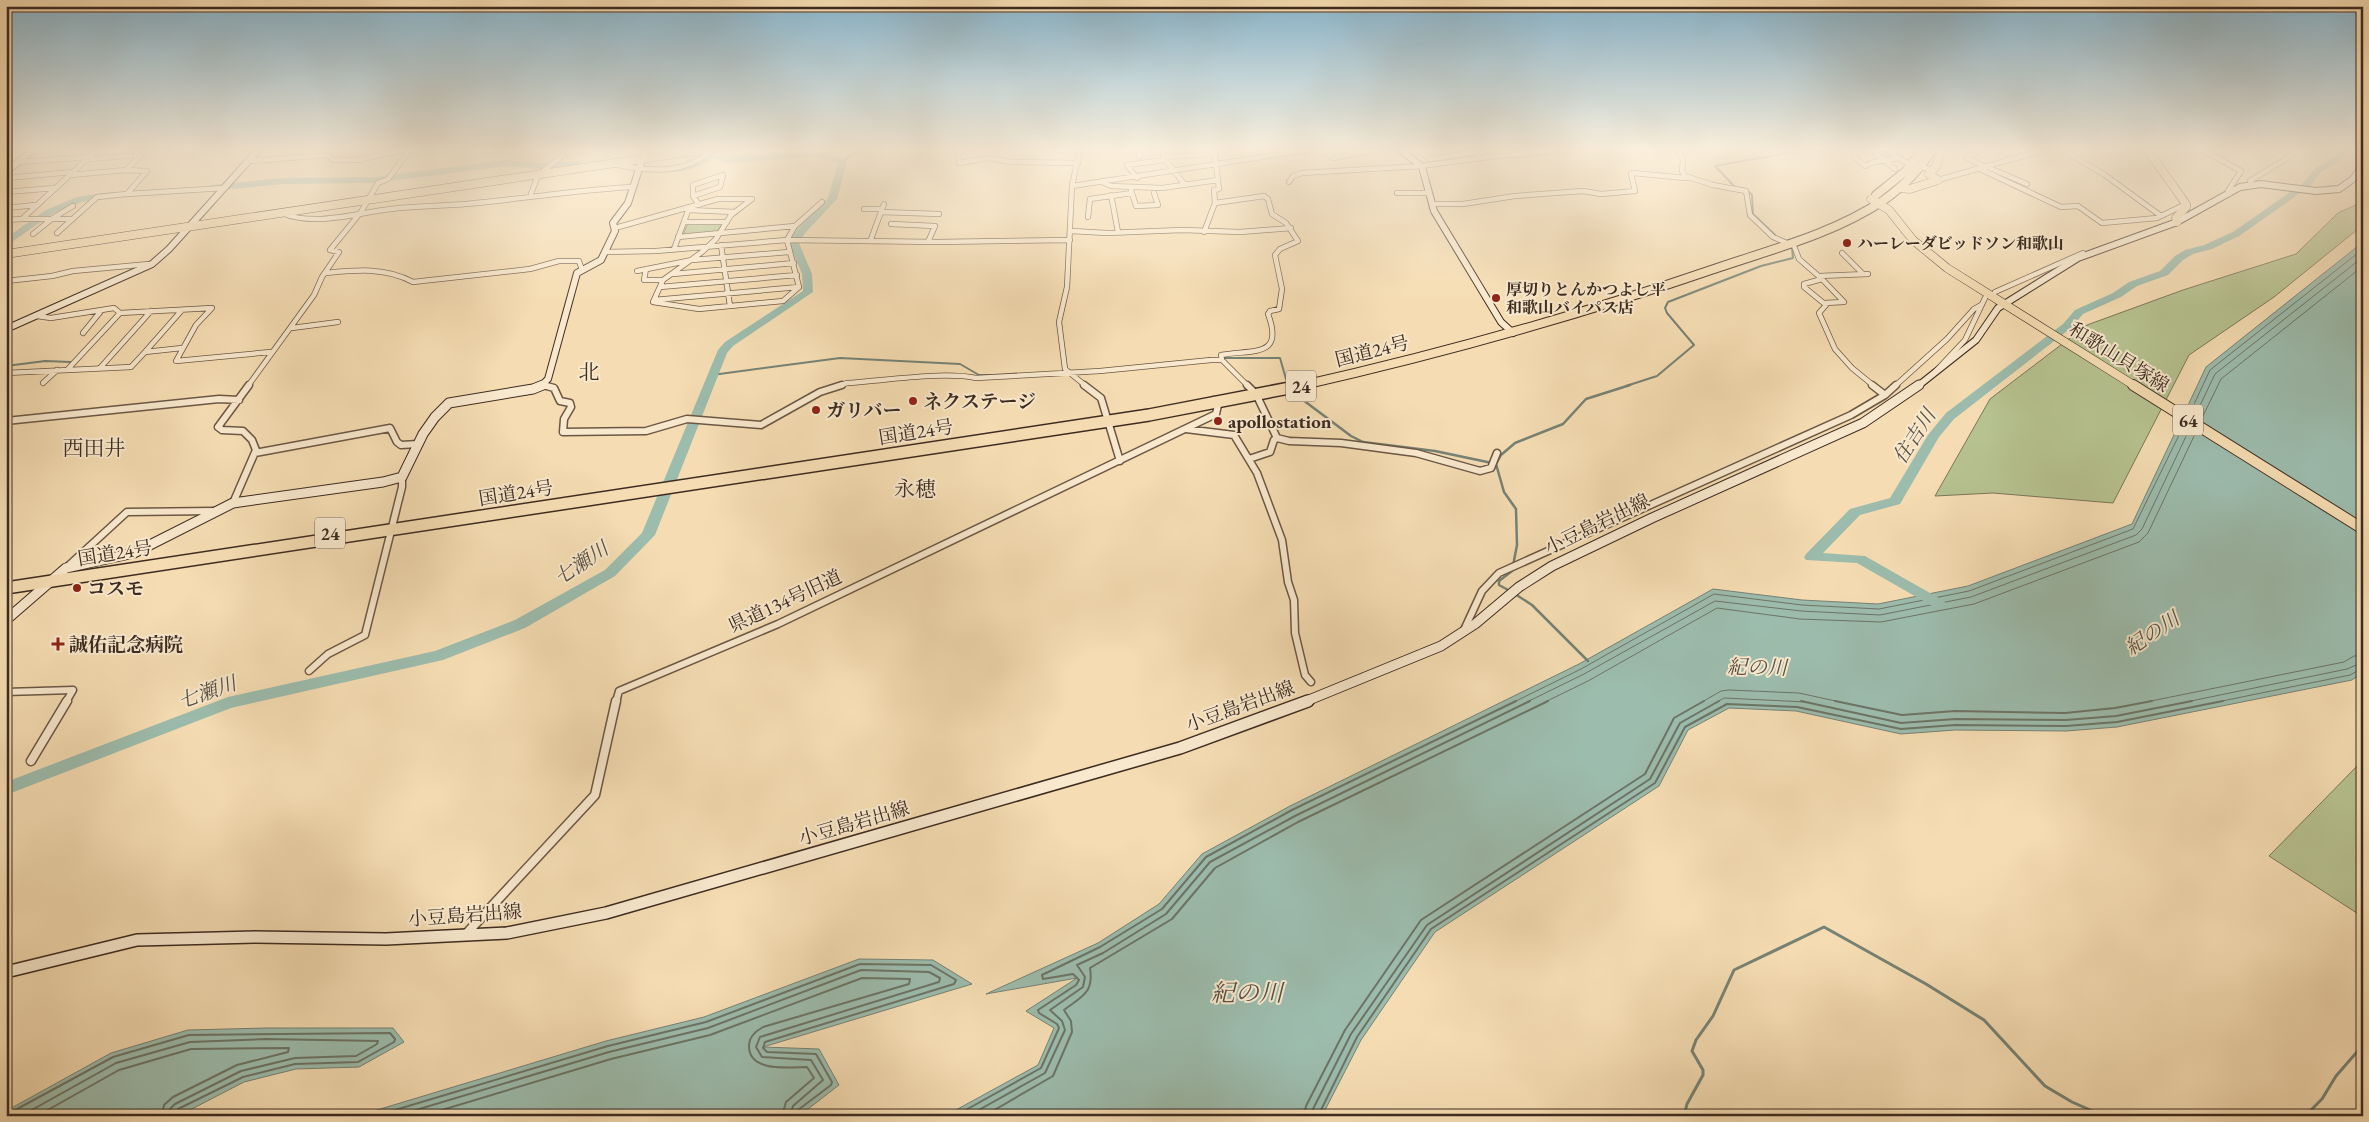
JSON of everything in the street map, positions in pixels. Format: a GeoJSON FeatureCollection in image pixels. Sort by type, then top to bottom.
{"type":"FeatureCollection","features":[{"type":"Feature","properties":{"kind":"highway","name":"国道24号"},"geometry":{"type":"LineString","coordinates":[[6,581],[392,526],[1107,419],[1255,393],[1510,330],[1679,282],[1784,241],[1853,217],[1875,200]]}},
{"type":"Feature","properties":{"kind":"highway","name":"国道24号"},"geometry":{"type":"LineString","coordinates":[[6,588],[59,574]]}},
{"type":"Feature","properties":{"kind":"main road"},"geometry":{"type":"LineString","coordinates":[[6,329],[152,264],[169,249],[213,200]]}},
{"type":"Feature","properties":{"kind":"main road"},"geometry":{"type":"LineString","coordinates":[[6,253],[360,200]]}},
{"type":"Feature","properties":{"kind":"main road"},"geometry":{"type":"LineString","coordinates":[[190,226],[361,200]]}},
{"type":"Feature","properties":{"kind":"main road"},"geometry":{"type":"LineString","coordinates":[[6,620],[59,574],[75,565],[122,558],[233,502],[383,482],[402,477],[409,467],[418,444],[443,408],[449,403],[533,389],[543,385],[548,379],[575,278],[582,270],[597,264],[614,233],[613,223],[629,200]]}},
{"type":"Feature","properties":{"kind":"main road"},"geometry":{"type":"LineString","coordinates":[[1431,200],[1434,211],[1486,298],[1501,322],[1510,330]]}},
{"type":"Feature","properties":{"kind":"main road","name":"和歌山貝塚線"},"geometry":{"type":"LineString","coordinates":[[1876,200],[1891,209],[1913,240],[1947,268],[2363,529]]}},
{"type":"Feature","properties":{"kind":"main road"},"geometry":{"type":"LineString","coordinates":[[2177,222],[2176,218],[2186,207],[2183,200]]}},
{"type":"Feature","properties":{"kind":"main road","name":"小豆島岩出線"},"geometry":{"type":"LineString","coordinates":[[6,972],[137,940],[255,937],[386,939],[534,929],[606,913],[1180,748],[1412,660],[1441,646],[1464,632],[1520,587],[1552,566],[1644,522],[1843,433],[1892,405],[1976,340],[1992,314],[2004,304],[2061,267],[2099,249],[2177,222],[2218,200]]}},
{"type":"Feature","properties":{"kind":"street"},"geometry":{"type":"LineString","coordinates":[[22,219],[41,200]]}},
{"type":"Feature","properties":{"kind":"street"},"geometry":{"type":"LineString","coordinates":[[57,233],[93,200]]}},
{"type":"Feature","properties":{"kind":"street"},"geometry":{"type":"LineString","coordinates":[[233,502],[256,450],[252,440],[243,431],[222,430],[218,427],[239,400],[271,352],[292,328],[339,252],[330,250],[368,200]]}},
{"type":"Feature","properties":{"kind":"street"},"geometry":{"type":"LineString","coordinates":[[282,213],[285,216],[306,218],[491,200]]}},
{"type":"Feature","properties":{"kind":"street"},"geometry":{"type":"LineString","coordinates":[[696,200],[699,205]]}},
{"type":"Feature","properties":{"kind":"street"},"geometry":{"type":"LineString","coordinates":[[614,228],[717,200]]}},
{"type":"Feature","properties":{"kind":"street"},"geometry":{"type":"LineString","coordinates":[[654,300],[663,280],[692,260],[720,233],[735,212],[750,200]]}},
{"type":"Feature","properties":{"kind":"street"},"geometry":{"type":"LineString","coordinates":[[1072,200],[1067,287],[1060,322],[1065,369],[1101,398],[1120,461]]}},
{"type":"Feature","properties":{"kind":"street"},"geometry":{"type":"LineString","coordinates":[[1088,217],[1090,200]]}},
{"type":"Feature","properties":{"kind":"street"},"geometry":{"type":"LineString","coordinates":[[1112,200],[1118,232]]}},
{"type":"Feature","properties":{"kind":"street"},"geometry":{"type":"LineString","coordinates":[[1134,200],[1136,206],[1158,205],[1156,200]]}},
{"type":"Feature","properties":{"kind":"street"},"geometry":{"type":"LineString","coordinates":[[1204,232],[1214,203],[1233,200]]}},
{"type":"Feature","properties":{"kind":"street"},"geometry":{"type":"LineString","coordinates":[[1222,360],[1221,356],[1226,354],[1267,348],[1272,344],[1276,333],[1268,314],[1270,311],[1279,309],[1282,289],[1275,255],[1280,249],[1298,241],[1291,228],[1272,214],[1268,200]]}},
{"type":"Feature","properties":{"kind":"street"},"geometry":{"type":"LineString","coordinates":[[1432,204],[1463,204],[1487,200]]}},
{"type":"Feature","properties":{"kind":"street"},"geometry":{"type":"LineString","coordinates":[[1749,200],[1750,215],[1773,237],[1794,246],[1799,259],[1821,278],[1844,302],[1824,303],[1804,284],[1821,278],[1866,274],[1842,254]]}},
{"type":"Feature","properties":{"kind":"street"},"geometry":{"type":"LineString","coordinates":[[2048,200],[2062,207],[2078,206],[2102,223],[2157,218],[2186,204]]}},
{"type":"Feature","properties":{"kind":"street"},"geometry":{"type":"LineString","coordinates":[[2140,200],[2161,216]]}},
{"type":"Feature","properties":{"kind":"street"},"geometry":{"type":"LineString","coordinates":[[654,300],[653,302],[699,310],[783,301],[793,294],[799,286],[787,240],[795,226],[822,202]]}},
{"type":"Feature","properties":{"kind":"street"},"geometry":{"type":"LineString","coordinates":[[6,208],[36,205]]}},
{"type":"Feature","properties":{"kind":"street"},"geometry":{"type":"LineString","coordinates":[[33,234],[53,218],[73,206]]}},
{"type":"Feature","properties":{"kind":"street"},"geometry":{"type":"LineString","coordinates":[[864,209],[883,208],[939,214]]}},
{"type":"Feature","properties":{"kind":"street"},"geometry":{"type":"LineString","coordinates":[[871,239],[883,208]]}},
{"type":"Feature","properties":{"kind":"street"},"geometry":{"type":"LineString","coordinates":[[689,209],[735,212]]}},
{"type":"Feature","properties":{"kind":"street"},"geometry":{"type":"LineString","coordinates":[[674,249],[689,209]]}},
{"type":"Feature","properties":{"kind":"street"},"geometry":{"type":"LineString","coordinates":[[6,220],[35,218],[73,219]]}},
{"type":"Feature","properties":{"kind":"street"},"geometry":{"type":"LineString","coordinates":[[684,222],[727,222]]}},
{"type":"Feature","properties":{"kind":"street"},"geometry":{"type":"LineString","coordinates":[[891,224],[935,226],[928,242]]}},
{"type":"Feature","properties":{"kind":"street"},"geometry":{"type":"LineString","coordinates":[[678,237],[795,226]]}},
{"type":"Feature","properties":{"kind":"street"},"geometry":{"type":"LineString","coordinates":[[1071,231],[1182,230],[1240,232],[1291,228]]}},
{"type":"Feature","properties":{"kind":"street"},"geometry":{"type":"LineString","coordinates":[[605,252],[674,249],[800,239],[871,239],[928,242],[1070,240]]}},
{"type":"Feature","properties":{"kind":"street"},"geometry":{"type":"LineString","coordinates":[[721,245],[721,258],[730,293],[730,306]]}},
{"type":"Feature","properties":{"kind":"street"},"geometry":{"type":"LineString","coordinates":[[1464,632],[1482,591],[1499,573],[1543,555],[1598,528],[1851,415],[1885,395],[1947,340],[1989,294],[2046,271],[2072,257],[2099,249]]}},
{"type":"Feature","properties":{"kind":"street"},"geometry":{"type":"LineString","coordinates":[[637,271],[692,260],[789,252]]}},
{"type":"Feature","properties":{"kind":"street"},"geometry":{"type":"LineString","coordinates":[[326,273],[368,270],[405,276],[413,282],[512,272],[564,261],[579,261],[582,270]]}},
{"type":"Feature","properties":{"kind":"street"},"geometry":{"type":"LineString","coordinates":[[672,274],[794,263]]}},
{"type":"Feature","properties":{"kind":"street"},"geometry":{"type":"LineString","coordinates":[[6,281],[52,276],[73,270],[152,264]]}},
{"type":"Feature","properties":{"kind":"street"},"geometry":{"type":"LineString","coordinates":[[646,269],[644,280],[663,280]]}},
{"type":"Feature","properties":{"kind":"street"},"geometry":{"type":"LineString","coordinates":[[660,287],[797,274]]}},
{"type":"Feature","properties":{"kind":"street"},"geometry":{"type":"LineString","coordinates":[[654,300],[799,286]]}},
{"type":"Feature","properties":{"kind":"street"},"geometry":{"type":"LineString","coordinates":[[1824,303],[1826,305],[1819,313],[1835,349],[1852,368],[1885,395]]}},
{"type":"Feature","properties":{"kind":"street"},"geometry":{"type":"LineString","coordinates":[[1932,375],[1939,363],[1969,334],[1980,305]]}},
{"type":"Feature","properties":{"kind":"street"},"geometry":{"type":"LineString","coordinates":[[37,316],[51,318],[114,308],[120,313]]}},
{"type":"Feature","properties":{"kind":"street"},"geometry":{"type":"LineString","coordinates":[[67,370],[120,313],[212,308],[196,325],[176,361],[271,352]]}},
{"type":"Feature","properties":{"kind":"street"},"geometry":{"type":"LineString","coordinates":[[83,333],[101,310]]}},
{"type":"Feature","properties":{"kind":"street"},"geometry":{"type":"LineString","coordinates":[[6,379],[9,372],[131,367],[182,310]]}},
{"type":"Feature","properties":{"kind":"street"},"geometry":{"type":"LineString","coordinates":[[100,368],[151,311]]}},
{"type":"Feature","properties":{"kind":"street"},"geometry":{"type":"LineString","coordinates":[[292,328],[338,322]]}},
{"type":"Feature","properties":{"kind":"street"},"geometry":{"type":"LineString","coordinates":[[146,352],[182,348]]}},
{"type":"Feature","properties":{"kind":"street"},"geometry":{"type":"LineString","coordinates":[[543,385],[554,388],[557,390],[557,397],[570,403],[564,419],[563,432],[609,433],[646,431],[687,419],[767,424],[820,392],[847,383],[904,378],[966,376],[976,378],[1068,373],[1222,360],[1255,393],[1277,438],[1289,441],[1341,443],[1416,453],[1480,471],[1491,468],[1497,453]]}},
{"type":"Feature","properties":{"kind":"street"},"geometry":{"type":"LineString","coordinates":[[43,383],[57,370]]}},
{"type":"Feature","properties":{"kind":"street"},"geometry":{"type":"LineString","coordinates":[[6,421],[210,400],[239,400]]}},
{"type":"Feature","properties":{"kind":"street","name":"県道134号旧道"},"geometry":{"type":"LineString","coordinates":[[466,935],[595,795],[619,691],[770,627],[1186,430],[1216,414],[1215,401]]}},
{"type":"Feature","properties":{"kind":"street"},"geometry":{"type":"LineString","coordinates":[[254,452],[390,428],[397,442],[402,445],[418,444]]}},
{"type":"Feature","properties":{"kind":"street"},"geometry":{"type":"LineString","coordinates":[[1186,430],[1234,435],[1250,459],[1282,540],[1288,582],[1294,600],[1295,633],[1305,675],[1311,682]]}},
{"type":"Feature","properties":{"kind":"street"},"geometry":{"type":"LineString","coordinates":[[1250,459],[1270,452],[1274,440],[1277,438]]}},
{"type":"Feature","properties":{"kind":"street"},"geometry":{"type":"LineString","coordinates":[[309,671],[321,656],[353,643],[364,635],[402,487],[402,477]]}},
{"type":"Feature","properties":{"kind":"street"},"geometry":{"type":"LineString","coordinates":[[59,574],[127,512],[189,513],[216,511]]}},
{"type":"Feature","properties":{"kind":"street"},"geometry":{"type":"LineString","coordinates":[[6,692],[73,690],[31,761]]}},
{"type":"Feature","properties":{"kind":"green space"},"geometry":{"type":"Polygon","coordinates":[[[2363,203],[2363,225],[2274,297],[2189,355],[2113,503],[1993,493],[1935,496],[1990,399],[2087,325],[2183,290],[2296,254],[2338,213],[2363,203]]]}},
{"type":"Feature","properties":{"kind":"green space"},"geometry":{"type":"Polygon","coordinates":[[[688,223],[723,223],[716,233],[683,235],[688,223]]]}},
{"type":"Feature","properties":{"kind":"green space"},"geometry":{"type":"Polygon","coordinates":[[[2363,761],[2363,917],[2269,856],[2363,761]]]}},
{"type":"Feature","properties":{"kind":"water","name":"紀の川"},"geometry":{"type":"Polygon","coordinates":[[[2363,242],[2363,672],[2352,680],[2117,727],[2066,731],[1955,730],[1901,734],[1796,711],[1729,708],[1688,730],[1659,786],[1435,932],[1361,1040],[1322,1116],[945,1116],[1038,1065],[1054,1028],[1026,1011],[1077,978],[986,994],[1098,943],[1159,904],[1202,854],[1290,806],[1579,664],[1713,589],[1802,600],[1878,604],[1968,586],[2132,524],[2206,367],[2363,242]]]}},
{"type":"Feature","properties":{"kind":"water"},"geometry":{"type":"Polygon","coordinates":[[[859,959],[933,960],[972,984],[763,1047],[819,1049],[839,1085],[799,1116],[357,1116],[606,1041],[704,1017],[859,959]]]}},
{"type":"Feature","properties":{"kind":"water"},"geometry":{"type":"Polygon","coordinates":[[[393,1028],[404,1042],[359,1067],[296,1069],[244,1082],[188,1111],[174,1116],[6,1116],[6,1111],[111,1053],[188,1030],[393,1028]]]}},
{"type":"Feature","properties":{"kind":"waterway"},"geometry":{"type":"LineString","coordinates":[[6,243],[49,212],[77,200]]}},
{"type":"Feature","properties":{"kind":"waterway","name":"七瀬川"},"geometry":{"type":"LineString","coordinates":[[6,789],[228,703],[438,656],[520,624],[610,573],[648,535],[722,352],[729,344],[808,292],[807,274],[794,243],[806,225],[831,200]]}},
{"type":"Feature","properties":{"kind":"waterway"},"geometry":{"type":"LineString","coordinates":[[1752,200],[1753,214],[1775,235]]}},
{"type":"Feature","properties":{"kind":"waterway","name":"住吉川"},"geometry":{"type":"LineString","coordinates":[[1939,604],[1860,559],[1811,557],[1855,512],[1895,501],[1934,435],[1950,416],[2067,326],[2079,312],[2117,295],[2133,284],[2164,273],[2179,258],[2189,252],[2208,247],[2236,234],[2284,200]]}},
{"type":"Feature","properties":{"kind":"waterway"},"geometry":{"type":"LineString","coordinates":[[1626,386],[1657,376],[1694,345],[1667,313],[1665,308],[1668,302],[1761,266],[1793,258],[1792,248]]}},
{"type":"Feature","properties":{"kind":"waterway"},"geometry":{"type":"LineString","coordinates":[[712,375],[840,358],[960,364],[979,375],[992,375]]}},
{"type":"Feature","properties":{"kind":"waterway"},"geometry":{"type":"LineString","coordinates":[[1209,358],[1280,358],[1286,379]]}},
{"type":"Feature","properties":{"kind":"waterway"},"geometry":{"type":"LineString","coordinates":[[6,366],[45,361],[71,362]]}},
{"type":"Feature","properties":{"kind":"waterway"},"geometry":{"type":"LineString","coordinates":[[1510,591],[1499,585],[1499,581],[1512,571],[1517,545],[1516,509],[1504,492],[1496,464],[1501,455],[1515,443],[1563,424],[1586,399],[1630,385]]}},
{"type":"Feature","properties":{"kind":"waterway"},"geometry":{"type":"LineString","coordinates":[[1295,394],[1351,436],[1363,442],[1435,451],[1492,463]]}},
{"type":"Feature","properties":{"kind":"waterway"},"geometry":{"type":"LineString","coordinates":[[1515,594],[1532,605],[1588,661]]}},
{"type":"Feature","properties":{"kind":"waterway"},"geometry":{"type":"LineString","coordinates":[[1684,1116],[1687,1104],[1703,1075],[1703,1070],[1692,1051],[1696,1040],[1713,1016],[1734,970],[1824,927],[1926,984],[1984,1020],[2045,1086],[2072,1102],[2104,1116]]}},
{"type":"Feature","properties":{"kind":"waterway"},"geometry":{"type":"LineString","coordinates":[[2305,1116],[2322,1099],[2336,1076],[2363,1045]]}},
{"type":"Feature","properties":{"kind":"place","name":"ハーレーダビッドソン和歌山"},"geometry":{"type":"Point","coordinates":[1847,243]}},
{"type":"Feature","properties":{"kind":"place","name":"厚切りとんかつよし平 和歌山バイパス店"},"geometry":{"type":"Point","coordinates":[1496,298]}},
{"type":"Feature","properties":{"kind":"place","name":"ネクステージ"},"geometry":{"type":"Point","coordinates":[913,401]}},
{"type":"Feature","properties":{"kind":"place","name":"ガリバー"},"geometry":{"type":"Point","coordinates":[816,410]}},
{"type":"Feature","properties":{"kind":"place","name":"apollostation"},"geometry":{"type":"Point","coordinates":[1218,421]}},
{"type":"Feature","properties":{"kind":"place","name":"コスモ"},"geometry":{"type":"Point","coordinates":[77,588]}},
{"type":"Feature","properties":{"kind":"place","name":"誠佑記念病院"},"geometry":{"type":"Point","coordinates":[58,644]}},
{"type":"Feature","properties":{"kind":"district","name":"北"},"geometry":{"type":"Point","coordinates":[589,371]}},
{"type":"Feature","properties":{"kind":"district","name":"西田井"},"geometry":{"type":"Point","coordinates":[94,447]}},
{"type":"Feature","properties":{"kind":"district","name":"永穂"},"geometry":{"type":"Point","coordinates":[915,488]}}]}
